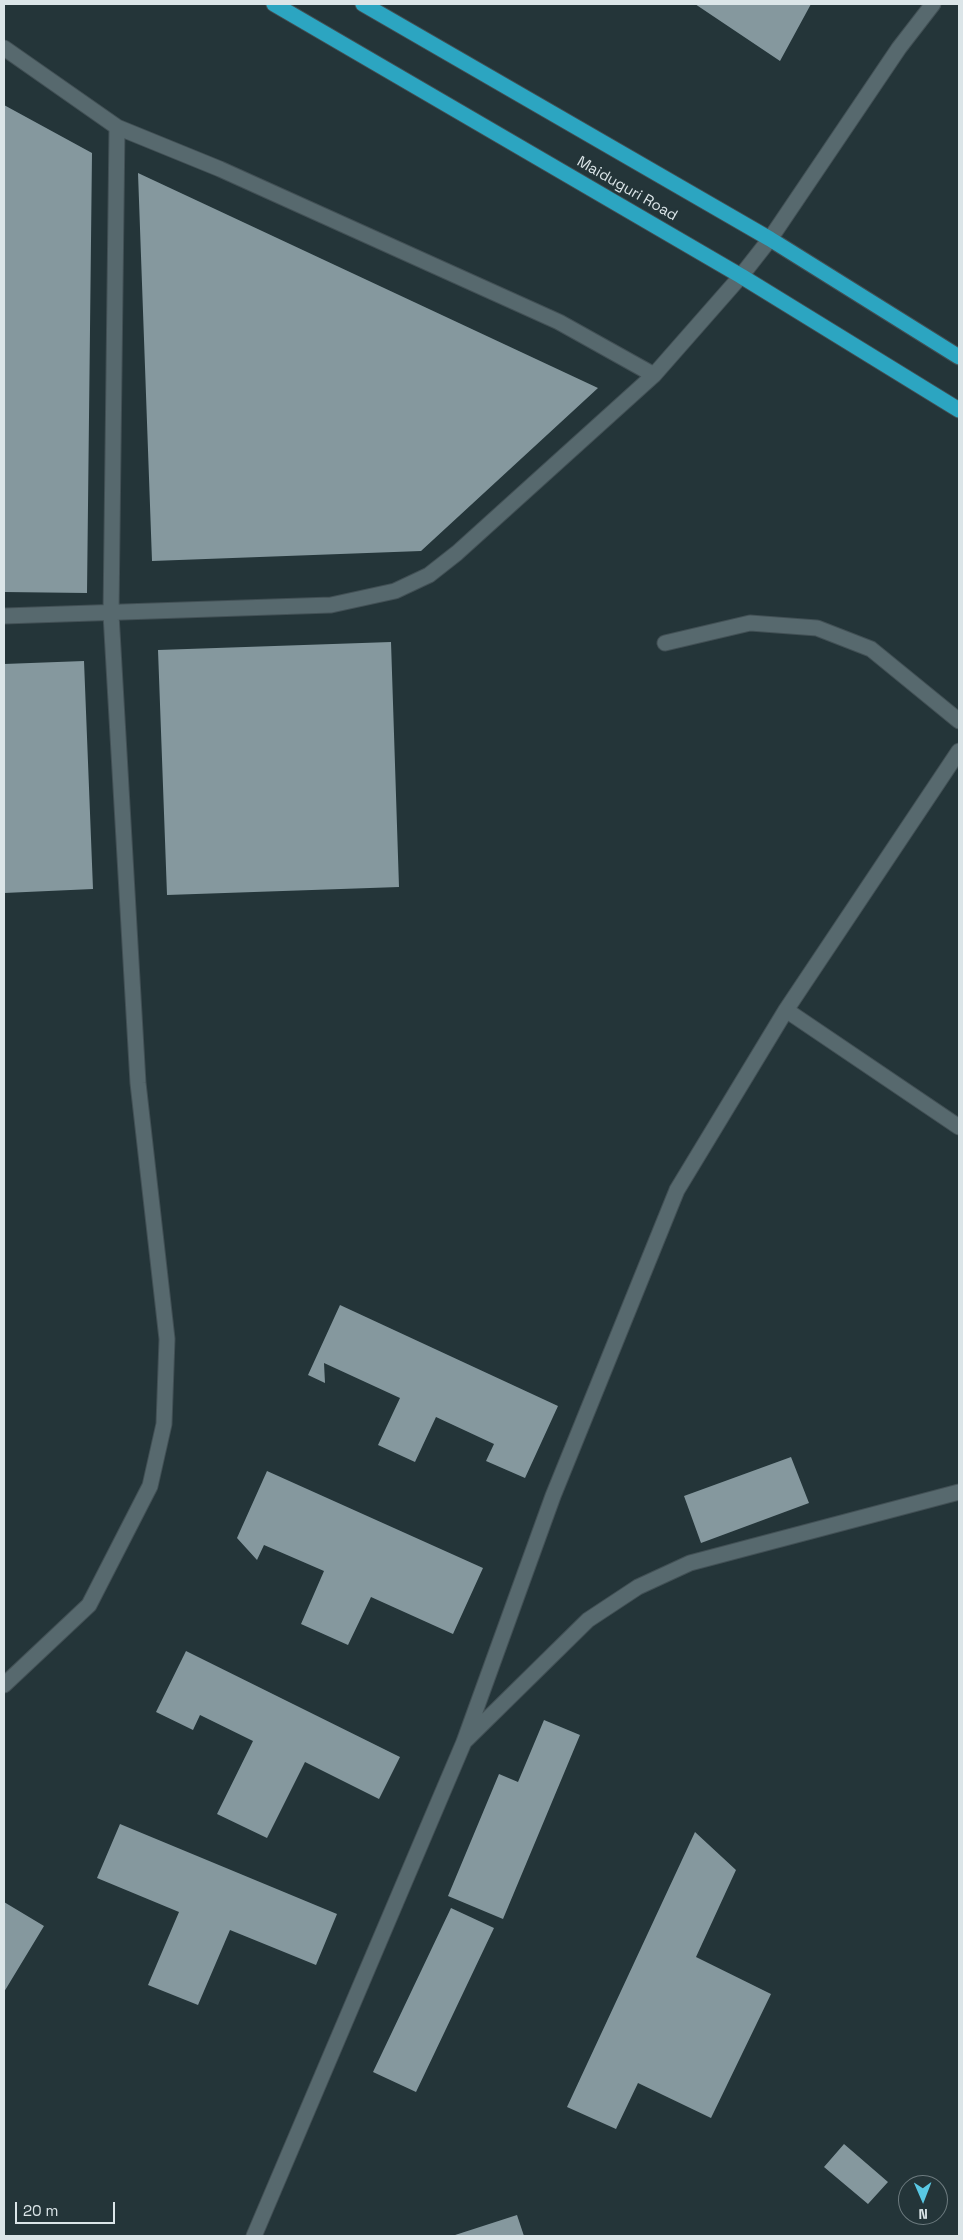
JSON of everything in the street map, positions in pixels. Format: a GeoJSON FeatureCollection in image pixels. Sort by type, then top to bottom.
{"type":"FeatureCollection","features":[{"type":"Feature","properties":{"kind":"highway","name":"Maiduguri Road"},"geometry":{"type":"LineString","coordinates":[[274,4],[742,276],[959,410]]}},
{"type":"Feature","properties":{"kind":"highway","name":"Maiduguri Road"},"geometry":{"type":"LineString","coordinates":[[363,4],[770,239],[959,357]]}},
{"type":"Feature","properties":{"kind":"street"},"geometry":{"type":"LineString","coordinates":[[4,616],[111,614],[331,604],[395,591],[429,575],[457,553],[654,375],[742,276],[770,239],[899,48],[933,4]]}},
{"type":"Feature","properties":{"kind":"street"},"geometry":{"type":"LineString","coordinates":[[4,48],[117,127],[220,168],[559,322],[654,375]]}},
{"type":"Feature","properties":{"kind":"street"},"geometry":{"type":"LineString","coordinates":[[4,1685],[89,1605],[150,1486],[164,1424],[167,1339],[138,1083],[111,614],[117,127]]}},
{"type":"Feature","properties":{"kind":"street"},"geometry":{"type":"LineString","coordinates":[[665,643],[750,623],[817,628],[871,649],[959,722]]}},
{"type":"Feature","properties":{"kind":"street"},"geometry":{"type":"LineString","coordinates":[[254,2236],[464,1742],[553,1496],[677,1190],[786,1010],[959,751]]}},
{"type":"Feature","properties":{"kind":"street"},"geometry":{"type":"LineString","coordinates":[[786,1010],[959,1127]]}},
{"type":"Feature","properties":{"kind":"street"},"geometry":{"type":"LineString","coordinates":[[464,1742],[588,1620],[638,1588],[690,1563],[959,1492]]}},
{"type":"Feature","properties":{"kind":"building"},"geometry":{"type":"Polygon","coordinates":[[[695,4],[811,4],[780,61],[695,4]]]}},
{"type":"Feature","properties":{"kind":"building"},"geometry":{"type":"Polygon","coordinates":[[[4,105],[92,153],[87,593],[4,592],[4,105]]]}},
{"type":"Feature","properties":{"kind":"building"},"geometry":{"type":"Polygon","coordinates":[[[138,173],[598,388],[421,551],[152,561],[138,173]]]}},
{"type":"Feature","properties":{"kind":"building"},"geometry":{"type":"Polygon","coordinates":[[[391,642],[399,887],[167,895],[158,650],[391,642]]]}},
{"type":"Feature","properties":{"kind":"building"},"geometry":{"type":"Polygon","coordinates":[[[84,661],[93,889],[4,893],[4,664],[84,661]]]}},
{"type":"Feature","properties":{"kind":"building"},"geometry":{"type":"Polygon","coordinates":[[[340,1305],[558,1406],[525,1478],[486,1461],[494,1444],[436,1417],[415,1462],[378,1445],[400,1398],[324,1363],[325,1383],[308,1375],[340,1305]]]}},
{"type":"Feature","properties":{"kind":"building"},"geometry":{"type":"Polygon","coordinates":[[[791,1457],[809,1503],[701,1543],[684,1496],[791,1457]]]}},
{"type":"Feature","properties":{"kind":"building"},"geometry":{"type":"Polygon","coordinates":[[[267,1471],[483,1568],[453,1634],[371,1597],[348,1645],[301,1624],[324,1571],[264,1545],[257,1560],[237,1538],[267,1471]]]}},
{"type":"Feature","properties":{"kind":"building"},"geometry":{"type":"Polygon","coordinates":[[[186,1651],[400,1757],[379,1799],[305,1762],[267,1838],[217,1814],[253,1741],[200,1715],[193,1730],[156,1712],[186,1651]]]}},
{"type":"Feature","properties":{"kind":"building"},"geometry":{"type":"Polygon","coordinates":[[[544,1720],[580,1735],[503,1919],[448,1896],[499,1774],[518,1782],[544,1720]]]}},
{"type":"Feature","properties":{"kind":"building"},"geometry":{"type":"Polygon","coordinates":[[[120,1824],[337,1914],[316,1965],[230,1930],[198,2005],[148,1985],[179,1912],[97,1878],[120,1824]]]}},
{"type":"Feature","properties":{"kind":"building"},"geometry":{"type":"Polygon","coordinates":[[[695,1832],[736,1870],[696,1957],[771,1994],[711,2118],[638,2083],[616,2129],[567,2107],[695,1832]]]}},
{"type":"Feature","properties":{"kind":"building"},"geometry":{"type":"Polygon","coordinates":[[[4,1902],[44,1926],[4,1992],[4,1902]]]}},
{"type":"Feature","properties":{"kind":"building"},"geometry":{"type":"Polygon","coordinates":[[[451,1908],[494,1928],[416,2092],[373,2072],[451,1908]]]}},
{"type":"Feature","properties":{"kind":"building"},"geometry":{"type":"Polygon","coordinates":[[[844,2144],[888,2182],[868,2204],[824,2167],[844,2144]]]}},
{"type":"Feature","properties":{"kind":"building"},"geometry":{"type":"Polygon","coordinates":[[[517,2215],[524,2236],[452,2236],[517,2215]]]}}]}
